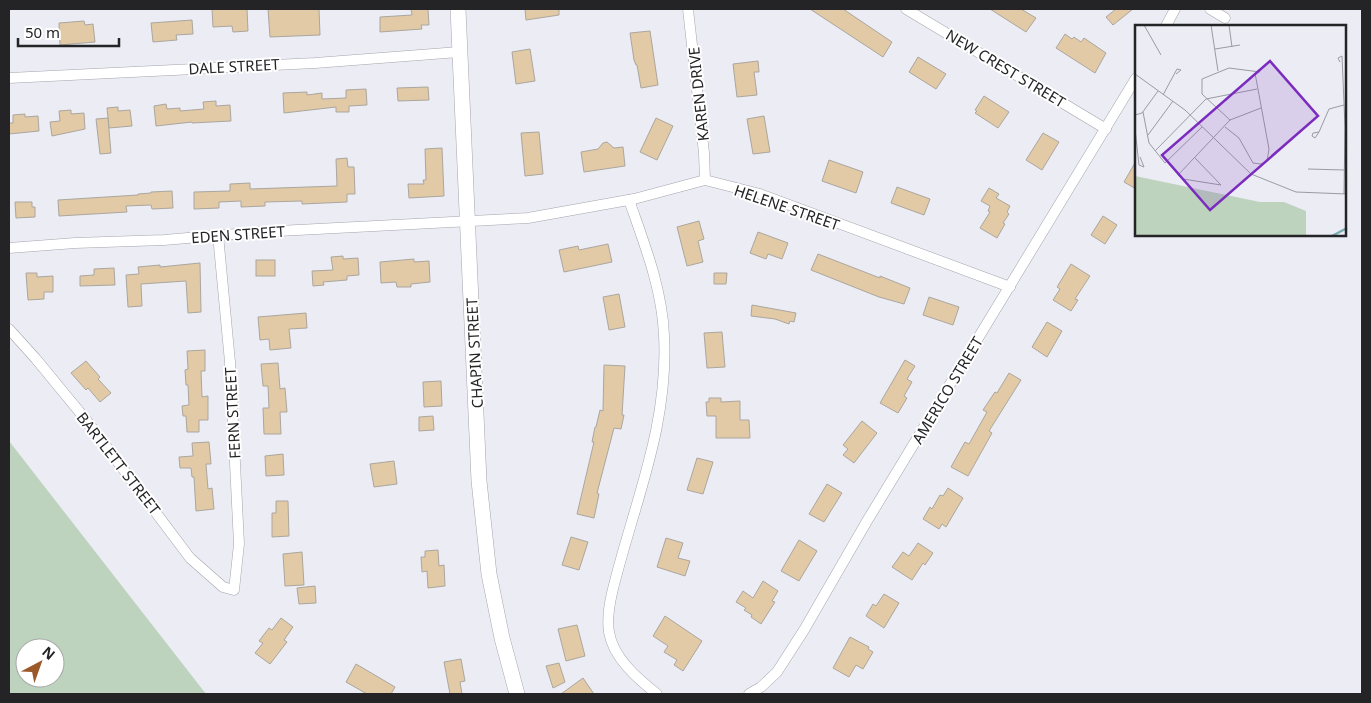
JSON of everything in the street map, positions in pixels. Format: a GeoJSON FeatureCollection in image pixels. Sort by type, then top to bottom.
{"type":"FeatureCollection","features":[{"type":"Feature","properties":{"kind":"main road","name":"CHAPIN STREET"},"geometry":{"type":"LineString","coordinates":[[458,9],[480,481],[489,574],[502,638],[517,694]]}},
{"type":"Feature","properties":{"kind":"street","name":"KAREN DRIVE"},"geometry":{"type":"LineString","coordinates":[[688,9],[706,180]]}},
{"type":"Feature","properties":{"kind":"street","name":"NEW CREST STREET"},"geometry":{"type":"LineString","coordinates":[[906,9],[1106,129]]}},
{"type":"Feature","properties":{"kind":"street"},"geometry":{"type":"LineString","coordinates":[[1167,25],[1175,9]]}},
{"type":"Feature","properties":{"kind":"street"},"geometry":{"type":"LineString","coordinates":[[1210,9],[1225,18]]}},
{"type":"Feature","properties":{"kind":"street","name":"DALE STREET"},"geometry":{"type":"LineString","coordinates":[[9,78],[316,63],[459,52]]}},
{"type":"Feature","properties":{"kind":"street","name":"AMERICO STREET"},"geometry":{"type":"LineString","coordinates":[[749,694],[761,687],[777,672],[795,644],[1135,80]]}},
{"type":"Feature","properties":{"kind":"street","name":"HELENE STREET"},"geometry":{"type":"LineString","coordinates":[[468,220],[528,218],[629,200],[706,180],[760,194],[1010,287]]}},
{"type":"Feature","properties":{"kind":"street"},"geometry":{"type":"LineString","coordinates":[[629,200],[655,273],[664,333],[664,362],[656,440],[612,593],[608,615],[609,634],[616,651],[626,665],[657,694]]}},
{"type":"Feature","properties":{"kind":"street","name":"EDEN STREET"},"geometry":{"type":"LineString","coordinates":[[9,248],[468,220]]}},
{"type":"Feature","properties":{"kind":"street","name":"FERN STREET"},"geometry":{"type":"LineString","coordinates":[[218,235],[230,362],[238,526],[234,590]]}},
{"type":"Feature","properties":{"kind":"street","name":"BARTLETT STREET"},"geometry":{"type":"LineString","coordinates":[[9,329],[87,421],[190,558],[223,587],[234,590]]}},
{"type":"Feature","properties":{"kind":"green space"},"geometry":{"type":"Polygon","coordinates":[[[9,441],[206,694],[9,694],[9,441]]]}},
{"type":"Feature","properties":{"kind":"building"},"geometry":{"type":"Polygon","coordinates":[[[212,9],[247,9],[248,31],[233,32],[232,26],[213,27],[212,9]]]}},
{"type":"Feature","properties":{"kind":"building"},"geometry":{"type":"Polygon","coordinates":[[[268,9],[319,9],[320,35],[270,37],[268,9]]]}},
{"type":"Feature","properties":{"kind":"building"},"geometry":{"type":"Polygon","coordinates":[[[411,9],[428,9],[429,25],[421,25],[422,29],[380,32],[380,17],[412,15],[411,9]]]}},
{"type":"Feature","properties":{"kind":"building"},"geometry":{"type":"Polygon","coordinates":[[[525,9],[559,9],[559,15],[526,20],[525,9]]]}},
{"type":"Feature","properties":{"kind":"building"},"geometry":{"type":"Polygon","coordinates":[[[810,9],[843,9],[892,42],[883,57],[810,9]]]}},
{"type":"Feature","properties":{"kind":"building"},"geometry":{"type":"Polygon","coordinates":[[[990,9],[1021,9],[1036,18],[1026,32],[990,9]]]}},
{"type":"Feature","properties":{"kind":"building"},"geometry":{"type":"Polygon","coordinates":[[[1116,9],[1133,9],[1113,25],[1106,17],[1116,9]]]}},
{"type":"Feature","properties":{"kind":"building"},"geometry":{"type":"Polygon","coordinates":[[[192,20],[193,34],[176,35],[177,40],[153,42],[151,23],[192,20]]]}},
{"type":"Feature","properties":{"kind":"building"},"geometry":{"type":"Polygon","coordinates":[[[84,21],[85,25],[93,24],[95,42],[60,45],[59,23],[84,21]]]}},
{"type":"Feature","properties":{"kind":"building"},"geometry":{"type":"Polygon","coordinates":[[[650,31],[658,85],[641,88],[630,33],[650,31]]]}},
{"type":"Feature","properties":{"kind":"building"},"geometry":{"type":"Polygon","coordinates":[[[1065,34],[1081,42],[1084,38],[1106,53],[1095,73],[1056,48],[1065,34]]]}},
{"type":"Feature","properties":{"kind":"building"},"geometry":{"type":"Polygon","coordinates":[[[530,49],[535,81],[516,84],[512,52],[530,49]]]}},
{"type":"Feature","properties":{"kind":"building"},"geometry":{"type":"Polygon","coordinates":[[[918,57],[946,74],[936,89],[909,72],[918,57]]]}},
{"type":"Feature","properties":{"kind":"building"},"geometry":{"type":"Polygon","coordinates":[[[758,61],[759,72],[754,72],[757,95],[737,97],[733,64],[758,61]]]}},
{"type":"Feature","properties":{"kind":"building"},"geometry":{"type":"Polygon","coordinates":[[[428,87],[429,100],[398,101],[397,88],[428,87]]]}},
{"type":"Feature","properties":{"kind":"building"},"geometry":{"type":"Polygon","coordinates":[[[366,89],[367,105],[349,106],[349,112],[336,112],[336,107],[284,113],[283,93],[307,92],[307,95],[322,93],[322,99],[346,98],[346,90],[366,89]]]}},
{"type":"Feature","properties":{"kind":"building"},"geometry":{"type":"Polygon","coordinates":[[[984,96],[1009,112],[998,128],[975,113],[984,96]]]}},
{"type":"Feature","properties":{"kind":"building"},"geometry":{"type":"Polygon","coordinates":[[[216,101],[216,106],[230,105],[231,121],[192,122],[156,126],[154,106],[166,104],[167,109],[180,108],[180,111],[204,109],[203,102],[216,101]]]}},
{"type":"Feature","properties":{"kind":"building"},"geometry":{"type":"Polygon","coordinates":[[[118,107],[118,111],[130,110],[132,126],[109,128],[107,108],[118,107]]]}},
{"type":"Feature","properties":{"kind":"building"},"geometry":{"type":"Polygon","coordinates":[[[71,110],[71,114],[84,113],[85,129],[52,136],[50,122],[60,121],[59,111],[71,110]]]}},
{"type":"Feature","properties":{"kind":"building"},"geometry":{"type":"Polygon","coordinates":[[[25,114],[25,117],[38,116],[39,131],[9,134],[9,123],[13,123],[13,115],[25,114]]]}},
{"type":"Feature","properties":{"kind":"building"},"geometry":{"type":"Polygon","coordinates":[[[764,116],[770,152],[753,154],[747,119],[764,116]]]}},
{"type":"Feature","properties":{"kind":"building"},"geometry":{"type":"Polygon","coordinates":[[[108,118],[111,153],[100,154],[96,119],[108,118]]]}},
{"type":"Feature","properties":{"kind":"building"},"geometry":{"type":"Polygon","coordinates":[[[656,118],[673,126],[657,160],[640,152],[656,118]]]}},
{"type":"Feature","properties":{"kind":"building"},"geometry":{"type":"Polygon","coordinates":[[[539,132],[543,174],[525,176],[521,133],[539,132]]]}},
{"type":"Feature","properties":{"kind":"building"},"geometry":{"type":"Polygon","coordinates":[[[1043,133],[1059,142],[1042,170],[1026,160],[1043,133]]]}},
{"type":"Feature","properties":{"kind":"building"},"geometry":{"type":"Polygon","coordinates":[[[607,142],[614,148],[623,147],[625,166],[584,172],[581,152],[598,149],[603,143],[607,142]]]}},
{"type":"Feature","properties":{"kind":"building"},"geometry":{"type":"Polygon","coordinates":[[[442,148],[444,196],[409,198],[408,184],[424,184],[423,180],[426,180],[425,149],[442,148]]]}},
{"type":"Feature","properties":{"kind":"building"},"geometry":{"type":"Polygon","coordinates":[[[347,158],[348,167],[354,167],[355,194],[347,194],[347,202],[302,204],[302,201],[265,202],[265,206],[241,207],[241,201],[219,202],[219,208],[194,209],[194,192],[230,191],[230,184],[250,183],[250,189],[337,186],[336,159],[347,158]]]}},
{"type":"Feature","properties":{"kind":"building"},"geometry":{"type":"Polygon","coordinates":[[[829,160],[863,172],[856,193],[822,181],[829,160]]]}},
{"type":"Feature","properties":{"kind":"building"},"geometry":{"type":"Polygon","coordinates":[[[1135,163],[1135,188],[1124,182],[1135,163]]]}},
{"type":"Feature","properties":{"kind":"building"},"geometry":{"type":"Polygon","coordinates":[[[897,187],[930,199],[924,215],[891,203],[897,187]]]}},
{"type":"Feature","properties":{"kind":"building"},"geometry":{"type":"Polygon","coordinates":[[[989,188],[999,194],[996,198],[1010,206],[1007,212],[1009,214],[1003,223],[1005,224],[997,238],[980,228],[990,212],[988,211],[990,206],[981,201],[989,188]]]}},
{"type":"Feature","properties":{"kind":"building"},"geometry":{"type":"Polygon","coordinates":[[[172,191],[173,208],[152,209],[151,205],[126,206],[127,212],[59,216],[58,200],[172,191]]]}},
{"type":"Feature","properties":{"kind":"building"},"geometry":{"type":"Polygon","coordinates":[[[15,202],[32,202],[32,207],[35,207],[35,217],[16,218],[15,202]]]}},
{"type":"Feature","properties":{"kind":"building"},"geometry":{"type":"Polygon","coordinates":[[[1103,216],[1117,225],[1105,244],[1091,235],[1103,216]]]}},
{"type":"Feature","properties":{"kind":"building"},"geometry":{"type":"Polygon","coordinates":[[[699,221],[704,239],[698,241],[703,262],[687,266],[677,227],[699,221]]]}},
{"type":"Feature","properties":{"kind":"building"},"geometry":{"type":"Polygon","coordinates":[[[758,232],[788,243],[782,259],[768,254],[766,259],[750,253],[758,232]]]}},
{"type":"Feature","properties":{"kind":"building"},"geometry":{"type":"Polygon","coordinates":[[[608,244],[612,262],[564,272],[559,250],[578,246],[579,250],[608,244]]]}},
{"type":"Feature","properties":{"kind":"building"},"geometry":{"type":"Polygon","coordinates":[[[818,254],[910,288],[904,304],[879,297],[811,270],[818,254]]]}},
{"type":"Feature","properties":{"kind":"building"},"geometry":{"type":"Polygon","coordinates":[[[343,256],[343,259],[358,258],[359,275],[347,276],[347,280],[323,282],[324,285],[313,286],[312,271],[333,270],[331,257],[343,256]]]}},
{"type":"Feature","properties":{"kind":"building"},"geometry":{"type":"Polygon","coordinates":[[[414,259],[414,262],[429,261],[430,282],[411,284],[411,287],[397,287],[396,282],[381,283],[380,262],[414,259]]]}},
{"type":"Feature","properties":{"kind":"building"},"geometry":{"type":"Polygon","coordinates":[[[256,260],[275,260],[275,276],[256,276],[256,260]]]}},
{"type":"Feature","properties":{"kind":"building"},"geometry":{"type":"Polygon","coordinates":[[[200,263],[201,312],[188,313],[186,281],[141,284],[142,306],[128,307],[126,275],[139,274],[138,267],[200,263]]]}},
{"type":"Feature","properties":{"kind":"building"},"geometry":{"type":"Polygon","coordinates":[[[1071,264],[1090,276],[1075,299],[1078,300],[1071,311],[1053,300],[1060,289],[1057,287],[1071,264]]]}},
{"type":"Feature","properties":{"kind":"building"},"geometry":{"type":"Polygon","coordinates":[[[114,268],[115,285],[80,286],[80,276],[94,275],[94,269],[114,268]]]}},
{"type":"Feature","properties":{"kind":"building"},"geometry":{"type":"Polygon","coordinates":[[[26,273],[37,273],[37,277],[53,276],[53,292],[44,292],[44,299],[28,300],[26,273]]]}},
{"type":"Feature","properties":{"kind":"building"},"geometry":{"type":"Polygon","coordinates":[[[714,273],[727,273],[726,284],[714,284],[714,273]]]}},
{"type":"Feature","properties":{"kind":"building"},"geometry":{"type":"Polygon","coordinates":[[[619,294],[625,327],[609,330],[603,297],[619,294]]]}},
{"type":"Feature","properties":{"kind":"building"},"geometry":{"type":"Polygon","coordinates":[[[929,297],[959,307],[953,325],[923,315],[929,297]]]}},
{"type":"Feature","properties":{"kind":"building"},"geometry":{"type":"Polygon","coordinates":[[[752,305],[796,313],[794,322],[790,321],[789,324],[775,319],[751,316],[752,305]]]}},
{"type":"Feature","properties":{"kind":"building"},"geometry":{"type":"Polygon","coordinates":[[[306,313],[307,328],[289,329],[291,348],[270,350],[269,339],[260,340],[258,317],[306,313]]]}},
{"type":"Feature","properties":{"kind":"building"},"geometry":{"type":"Polygon","coordinates":[[[1047,322],[1062,331],[1047,357],[1032,347],[1047,322]]]}},
{"type":"Feature","properties":{"kind":"building"},"geometry":{"type":"Polygon","coordinates":[[[722,332],[725,367],[707,368],[704,333],[722,332]]]}},
{"type":"Feature","properties":{"kind":"building"},"geometry":{"type":"Polygon","coordinates":[[[205,350],[205,371],[201,371],[202,397],[208,396],[208,420],[199,420],[199,432],[187,432],[186,416],[183,416],[182,406],[189,405],[185,370],[188,369],[187,351],[205,350]]]}},
{"type":"Feature","properties":{"kind":"building"},"geometry":{"type":"Polygon","coordinates":[[[905,360],[915,366],[907,379],[912,382],[904,396],[907,398],[898,413],[880,403],[905,360]]]}},
{"type":"Feature","properties":{"kind":"building"},"geometry":{"type":"Polygon","coordinates":[[[86,361],[100,377],[98,379],[111,393],[100,402],[71,373],[86,361]]]}},
{"type":"Feature","properties":{"kind":"building"},"geometry":{"type":"Polygon","coordinates":[[[278,363],[280,389],[285,388],[287,412],[280,412],[281,434],[264,434],[263,408],[269,408],[268,386],[263,386],[261,364],[278,363]]]}},
{"type":"Feature","properties":{"kind":"building"},"geometry":{"type":"Polygon","coordinates":[[[604,365],[625,366],[622,415],[624,415],[621,429],[614,428],[597,493],[599,494],[594,518],[577,514],[594,442],[592,442],[595,427],[600,410],[603,411],[604,365]]]}},
{"type":"Feature","properties":{"kind":"building"},"geometry":{"type":"Polygon","coordinates":[[[1009,373],[1021,380],[989,431],[992,433],[968,476],[951,467],[965,442],[969,444],[987,412],[983,410],[995,392],[997,393],[1009,373]]]}},
{"type":"Feature","properties":{"kind":"building"},"geometry":{"type":"Polygon","coordinates":[[[441,381],[442,406],[424,407],[423,382],[441,381]]]}},
{"type":"Feature","properties":{"kind":"building"},"geometry":{"type":"Polygon","coordinates":[[[709,398],[721,398],[721,402],[740,401],[740,420],[749,420],[750,438],[716,438],[716,416],[707,416],[706,402],[709,402],[709,398]]]}},
{"type":"Feature","properties":{"kind":"building"},"geometry":{"type":"Polygon","coordinates":[[[433,416],[434,430],[419,431],[419,417],[433,416]]]}},
{"type":"Feature","properties":{"kind":"building"},"geometry":{"type":"Polygon","coordinates":[[[862,421],[877,433],[854,463],[843,455],[848,449],[843,445],[862,421]]]}},
{"type":"Feature","properties":{"kind":"building"},"geometry":{"type":"Polygon","coordinates":[[[209,442],[211,464],[206,464],[208,489],[212,488],[214,509],[196,511],[194,477],[192,477],[191,468],[180,468],[179,457],[193,456],[192,443],[209,442]]]}},
{"type":"Feature","properties":{"kind":"building"},"geometry":{"type":"Polygon","coordinates":[[[283,454],[284,475],[266,476],[265,456],[283,454]]]}},
{"type":"Feature","properties":{"kind":"building"},"geometry":{"type":"Polygon","coordinates":[[[697,458],[713,462],[703,494],[687,490],[697,458]]]}},
{"type":"Feature","properties":{"kind":"building"},"geometry":{"type":"Polygon","coordinates":[[[394,461],[397,484],[374,487],[370,464],[394,461]]]}},
{"type":"Feature","properties":{"kind":"building"},"geometry":{"type":"Polygon","coordinates":[[[827,484],[842,493],[824,522],[809,514],[827,484]]]}},
{"type":"Feature","properties":{"kind":"building"},"geometry":{"type":"Polygon","coordinates":[[[948,488],[963,498],[946,527],[942,524],[939,529],[923,519],[930,507],[932,509],[940,495],[943,496],[948,488]]]}},
{"type":"Feature","properties":{"kind":"building"},"geometry":{"type":"Polygon","coordinates":[[[276,501],[288,501],[289,536],[272,537],[272,513],[276,513],[276,501]]]}},
{"type":"Feature","properties":{"kind":"building"},"geometry":{"type":"Polygon","coordinates":[[[571,537],[588,542],[579,570],[562,565],[571,537]]]}},
{"type":"Feature","properties":{"kind":"building"},"geometry":{"type":"Polygon","coordinates":[[[666,538],[683,543],[678,558],[690,561],[685,576],[657,567],[666,538]]]}},
{"type":"Feature","properties":{"kind":"building"},"geometry":{"type":"Polygon","coordinates":[[[799,540],[817,551],[799,581],[781,571],[799,540]]]}},
{"type":"Feature","properties":{"kind":"building"},"geometry":{"type":"Polygon","coordinates":[[[918,543],[933,553],[925,565],[923,563],[912,580],[892,567],[903,552],[909,556],[918,543]]]}},
{"type":"Feature","properties":{"kind":"building"},"geometry":{"type":"Polygon","coordinates":[[[438,550],[439,566],[444,565],[445,586],[428,588],[427,571],[422,572],[421,557],[425,557],[425,551],[438,550]]]}},
{"type":"Feature","properties":{"kind":"building"},"geometry":{"type":"Polygon","coordinates":[[[302,552],[304,585],[285,586],[283,554],[302,552]]]}},
{"type":"Feature","properties":{"kind":"building"},"geometry":{"type":"Polygon","coordinates":[[[763,581],[778,591],[772,601],[775,602],[761,624],[744,610],[746,608],[736,602],[743,591],[753,598],[763,581]]]}},
{"type":"Feature","properties":{"kind":"building"},"geometry":{"type":"Polygon","coordinates":[[[315,586],[316,603],[299,604],[297,588],[315,586]]]}},
{"type":"Feature","properties":{"kind":"building"},"geometry":{"type":"Polygon","coordinates":[[[884,594],[899,603],[884,628],[866,616],[873,604],[876,606],[884,594]]]}},
{"type":"Feature","properties":{"kind":"building"},"geometry":{"type":"Polygon","coordinates":[[[665,616],[702,641],[683,671],[674,665],[677,660],[664,652],[668,646],[653,636],[665,616]]]}},
{"type":"Feature","properties":{"kind":"building"},"geometry":{"type":"Polygon","coordinates":[[[281,618],[293,627],[284,640],[287,642],[270,664],[255,653],[263,643],[259,641],[269,628],[272,630],[281,618]]]}},
{"type":"Feature","properties":{"kind":"building"},"geometry":{"type":"Polygon","coordinates":[[[577,625],[585,656],[566,661],[558,629],[577,625]]]}},
{"type":"Feature","properties":{"kind":"building"},"geometry":{"type":"Polygon","coordinates":[[[850,637],[869,647],[868,649],[873,652],[863,669],[856,665],[849,677],[833,668],[850,637]]]}},
{"type":"Feature","properties":{"kind":"building"},"geometry":{"type":"Polygon","coordinates":[[[461,659],[465,681],[460,682],[462,694],[450,694],[444,662],[461,659]]]}},
{"type":"Feature","properties":{"kind":"building"},"geometry":{"type":"Polygon","coordinates":[[[559,663],[565,682],[553,688],[546,666],[559,663]]]}},
{"type":"Feature","properties":{"kind":"building"},"geometry":{"type":"Polygon","coordinates":[[[356,664],[395,687],[391,694],[367,694],[346,682],[356,664]]]}},
{"type":"Feature","properties":{"kind":"building"},"geometry":{"type":"Polygon","coordinates":[[[583,678],[594,694],[561,694],[583,678]]]}}]}
